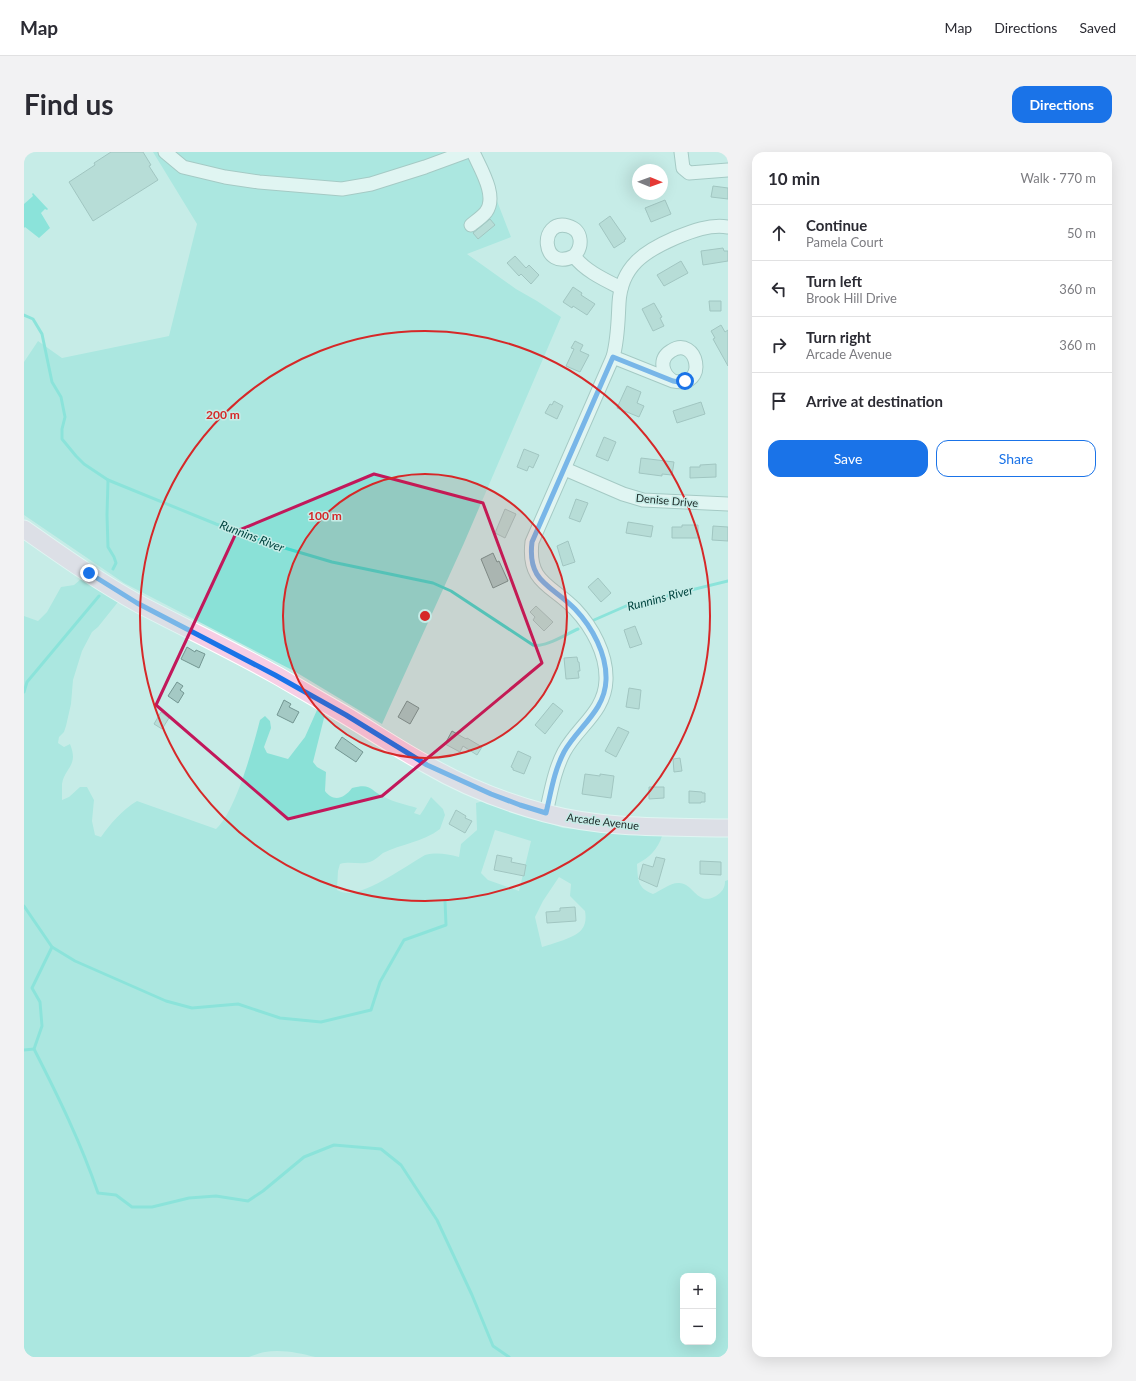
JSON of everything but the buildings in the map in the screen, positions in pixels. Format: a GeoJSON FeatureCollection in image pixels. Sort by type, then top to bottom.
{"type":"FeatureCollection","features":[{"type":"Feature","properties":{"kind":"main road","name":"Arcade Avenue"},"geometry":{"type":"LineString","coordinates":[[24,529],[137,603],[275,675],[346,715],[427,765],[491,794],[546,813],[573,819],[615,824],[728,828]]}},
{"type":"Feature","properties":{"kind":"street"},"geometry":{"type":"LineString","coordinates":[[165,152],[183,167],[225,177],[342,189],[378,182],[466,152]]}},
{"type":"Feature","properties":{"kind":"street"},"geometry":{"type":"LineString","coordinates":[[471,225],[486,212],[490,203],[490,190],[473,152]]}},
{"type":"Feature","properties":{"kind":"street"},"geometry":{"type":"LineString","coordinates":[[681,152],[683,168],[689,173],[728,170]]}},
{"type":"Feature","properties":{"kind":"street"},"geometry":{"type":"LineString","coordinates":[[546,813],[558,763],[571,741],[598,707],[605,689],[606,680],[602,656],[592,632],[575,609],[539,578],[532,562],[532,542],[613,357],[617,344],[619,301],[621,288],[625,278],[635,263],[648,251],[655,247],[690,232],[712,226],[728,227]]}},
{"type":"Feature","properties":{"kind":"street"},"geometry":{"type":"LineString","coordinates":[[574,256],[583,266],[621,288]]}},
{"type":"Feature","properties":{"kind":"street"},"geometry":{"type":"LineString","coordinates":[[613,357],[640,368],[673,381],[679,382],[690,378],[696,369],[695,359],[689,351],[679,348],[669,352],[656,364],[640,368]]}},
{"type":"Feature","properties":{"kind":"street"},"geometry":{"type":"LineString","coordinates":[[665,356],[663,367],[664,373],[673,381]]}},
{"type":"Feature","properties":{"kind":"street","name":"Denise Drive"},"geometry":{"type":"LineString","coordinates":[[565,468],[623,494],[643,500],[728,504]]}},
{"type":"Feature","properties":{"kind":"highlighted area"},"geometry":{"type":"Polygon","coordinates":[[[374,474],[483,503],[542,663],[382,796],[288,819],[156,705],[237,531],[374,474]]]}},
{"type":"Feature","properties":{"kind":"shaded area"},"geometry":{"type":"Polygon","coordinates":[[[153,152],[478,152],[511,237],[467,254],[516,289],[561,317],[464,543],[382,724],[294,671],[124,583],[24,515],[24,362],[38,341],[62,358],[169,336],[197,224],[153,152]]]}},
{"type":"Feature","properties":{"kind":"shaded area"},"geometry":{"type":"Polygon","coordinates":[[[33,193],[48,209],[45,209],[41,213],[50,228],[39,238],[25,227],[24,228],[24,204],[33,196],[33,193]]]}},
{"type":"Feature","properties":{"kind":"shaded area"},"geometry":{"type":"Polygon","coordinates":[[[81,579],[118,602],[98,627],[92,632],[82,651],[73,680],[71,704],[66,726],[64,732],[59,737],[58,743],[64,747],[70,744],[73,757],[62,784],[62,800],[69,797],[80,787],[87,787],[94,800],[92,821],[95,835],[101,837],[126,808],[137,801],[216,829],[223,820],[237,794],[260,720],[265,716],[270,721],[271,728],[264,747],[267,753],[288,759],[305,737],[317,710],[325,714],[313,762],[317,767],[326,772],[325,791],[331,797],[342,797],[352,788],[363,786],[370,788],[388,799],[417,808],[414,813],[420,815],[431,797],[443,809],[445,815],[440,829],[426,837],[383,853],[370,862],[340,864],[337,890],[344,893],[358,892],[367,888],[388,878],[425,855],[442,854],[459,857],[461,844],[477,830],[476,803],[483,801],[563,828],[662,836],[652,853],[637,864],[638,879],[641,886],[653,894],[668,886],[678,883],[688,886],[699,896],[709,899],[716,896],[723,890],[725,881],[728,880],[728,1357],[315,1357],[277,1351],[265,1352],[249,1357],[24,1357],[24,616],[38,621],[47,612],[61,587],[74,585],[81,579]],[[495,830],[481,873],[488,880],[519,891],[531,841],[495,830]],[[559,877],[543,901],[535,917],[542,947],[569,938],[579,932],[584,925],[586,916],[585,911],[570,896],[571,884],[559,877]]]}},
{"type":"Feature","properties":{"kind":"waterway","name":"Runnins River"},"geometry":{"type":"LineString","coordinates":[[24,315],[33,319],[42,334],[52,382],[61,397],[65,417],[62,429],[62,439],[84,464],[108,480],[216,524],[278,546],[332,562],[433,583],[451,591],[533,645],[549,643],[578,629]]}},
{"type":"Feature","properties":{"kind":"waterway"},"geometry":{"type":"LineString","coordinates":[[108,480],[108,547],[116,563],[113,569]]}},
{"type":"Feature","properties":{"kind":"waterway","name":"Runnins River"},"geometry":{"type":"LineString","coordinates":[[594,620],[626,606],[728,581]]}},
{"type":"Feature","properties":{"kind":"waterway"},"geometry":{"type":"LineString","coordinates":[[24,692],[27,682],[99,596]]}},
{"type":"Feature","properties":{"kind":"waterway"},"geometry":{"type":"LineString","coordinates":[[24,906],[52,947],[75,961],[166,1001],[192,1008],[238,1004],[280,1018],[321,1022],[371,1010],[380,982],[404,940],[446,925],[445,901]]}},
{"type":"Feature","properties":{"kind":"waterway"},"geometry":{"type":"LineString","coordinates":[[52,947],[32,988],[40,1002],[42,1026],[34,1049],[69,1120],[98,1193],[116,1195],[132,1207],[152,1207],[189,1198],[216,1196],[248,1201],[263,1191],[304,1157],[334,1145],[381,1149],[401,1165],[437,1220],[472,1295],[493,1346],[509,1357]]}},
{"type":"Feature","properties":{"kind":"waterway"},"geometry":{"type":"LineString","coordinates":[[24,1050],[34,1049]]}},
{"type":"Feature","properties":{"kind":"route"},"geometry":{"type":"LineString","coordinates":[[89,573],[137,603],[275,675],[346,715],[427,765],[491,794],[546,813],[558,763],[571,741],[598,707],[605,689],[606,673],[599,647],[586,622],[575,609],[544,584],[534,570],[531,552],[532,542],[613,357],[673,381],[685,381]]}}]}
